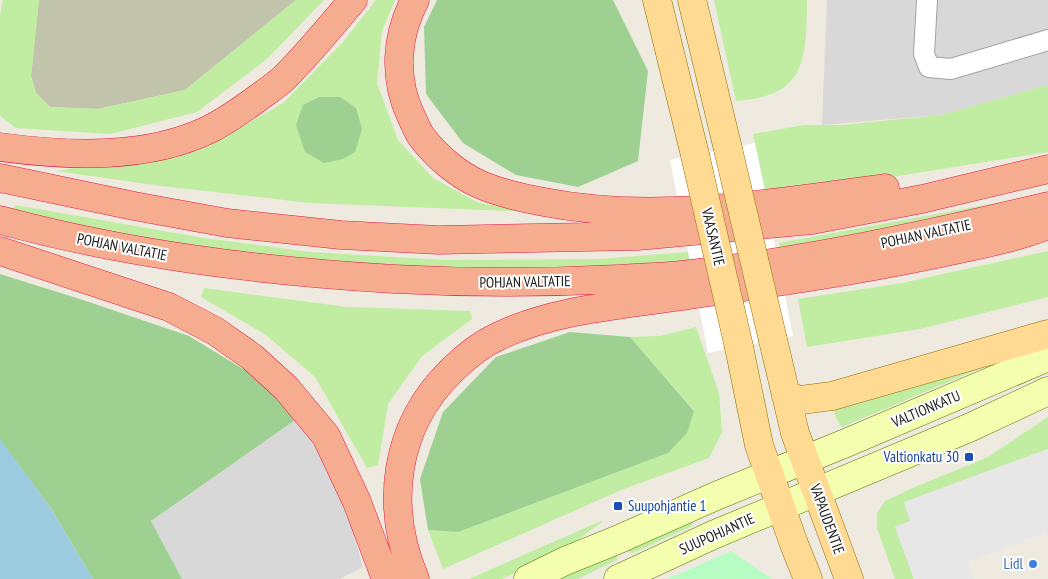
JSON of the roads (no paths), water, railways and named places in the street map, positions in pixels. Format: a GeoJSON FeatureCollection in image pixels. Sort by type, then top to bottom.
{"type":"FeatureCollection","features":[{"type":"Feature","properties":{"kind":"highway"},"geometry":{"type":"LineString","coordinates":[[0,147],[39,152],[91,154],[143,149],[178,141],[210,129],[246,107],[284,78],[353,0]]}},
{"type":"Feature","properties":{"kind":"highway"},"geometry":{"type":"LineString","coordinates":[[415,0],[406,17],[398,71],[404,100],[420,136],[444,162],[477,183],[517,197],[571,207],[621,211],[673,211],[774,203],[1048,168]]}},
{"type":"Feature","properties":{"kind":"highway"},"geometry":{"type":"LineString","coordinates":[[0,178],[27,185],[227,223],[341,235],[439,240],[638,236],[812,220],[922,199],[1048,168]]}},
{"type":"Feature","properties":{"kind":"highway","name":"POHJAN VALTATIE"},"geometry":{"type":"LineString","coordinates":[[8,222],[127,250],[238,266],[332,275],[453,282],[559,282],[680,275],[816,256],[940,232],[1048,206]]}},
{"type":"Feature","properties":{"kind":"highway"},"geometry":{"type":"LineString","coordinates":[[414,579],[399,529],[397,493],[402,457],[415,420],[436,387],[467,356],[498,336],[538,320],[612,306],[810,278],[903,261],[1026,234],[1048,225]]}},
{"type":"Feature","properties":{"kind":"highway"},"geometry":{"type":"LineString","coordinates":[[2,252],[169,307],[215,331],[252,357],[286,388],[326,436],[357,502],[386,579]]}},
{"type":"Feature","properties":{"kind":"main road","name":"VAASANTIE"},"geometry":{"type":"LineString","coordinates":[[656,0],[695,155],[759,445],[769,474]]}},
{"type":"Feature","properties":{"kind":"main road"},"geometry":{"type":"LineString","coordinates":[[528,579],[565,561],[804,460],[795,433],[692,0]]}},
{"type":"Feature","properties":{"kind":"main road"},"geometry":{"type":"LineString","coordinates":[[786,396],[801,400],[832,396],[1048,334]]}},
{"type":"Feature","properties":{"kind":"main road","name":"VALTIONKATU"},"geometry":{"type":"LineString","coordinates":[[804,460],[1048,357]]}},
{"type":"Feature","properties":{"kind":"main road"},"geometry":{"type":"LineString","coordinates":[[816,492],[1048,391]]}},
{"type":"Feature","properties":{"kind":"main road","name":"VAPAUDENTIE"},"geometry":{"type":"LineString","coordinates":[[804,460],[849,579]]}},
{"type":"Feature","properties":{"kind":"main road"},"geometry":{"type":"LineString","coordinates":[[769,474],[808,579]]}},
{"type":"Feature","properties":{"kind":"main road","name":"SUUPOHJANTIE"},"geometry":{"type":"LineString","coordinates":[[618,579],[713,535],[816,492]]}},
{"type":"Feature","properties":{"kind":"street"},"geometry":{"type":"LineString","coordinates":[[927,0],[924,54],[929,67],[951,69],[1048,40]]}},
{"type":"Feature","properties":{"kind":"water"},"geometry":{"type":"Polygon","coordinates":[[[0,439],[50,507],[93,579],[0,579],[0,439]]]}},
{"type":"Feature","properties":{"kind":"place","name":"Valtionkatu 30"},"geometry":{"type":"Point","coordinates":[969,457]}},
{"type":"Feature","properties":{"kind":"place","name":"Suupohjantie 1"},"geometry":{"type":"Point","coordinates":[618,506]}},
{"type":"Feature","properties":{"kind":"place","name":"Lidl"},"geometry":{"type":"Point","coordinates":[1033,564]}}]}
